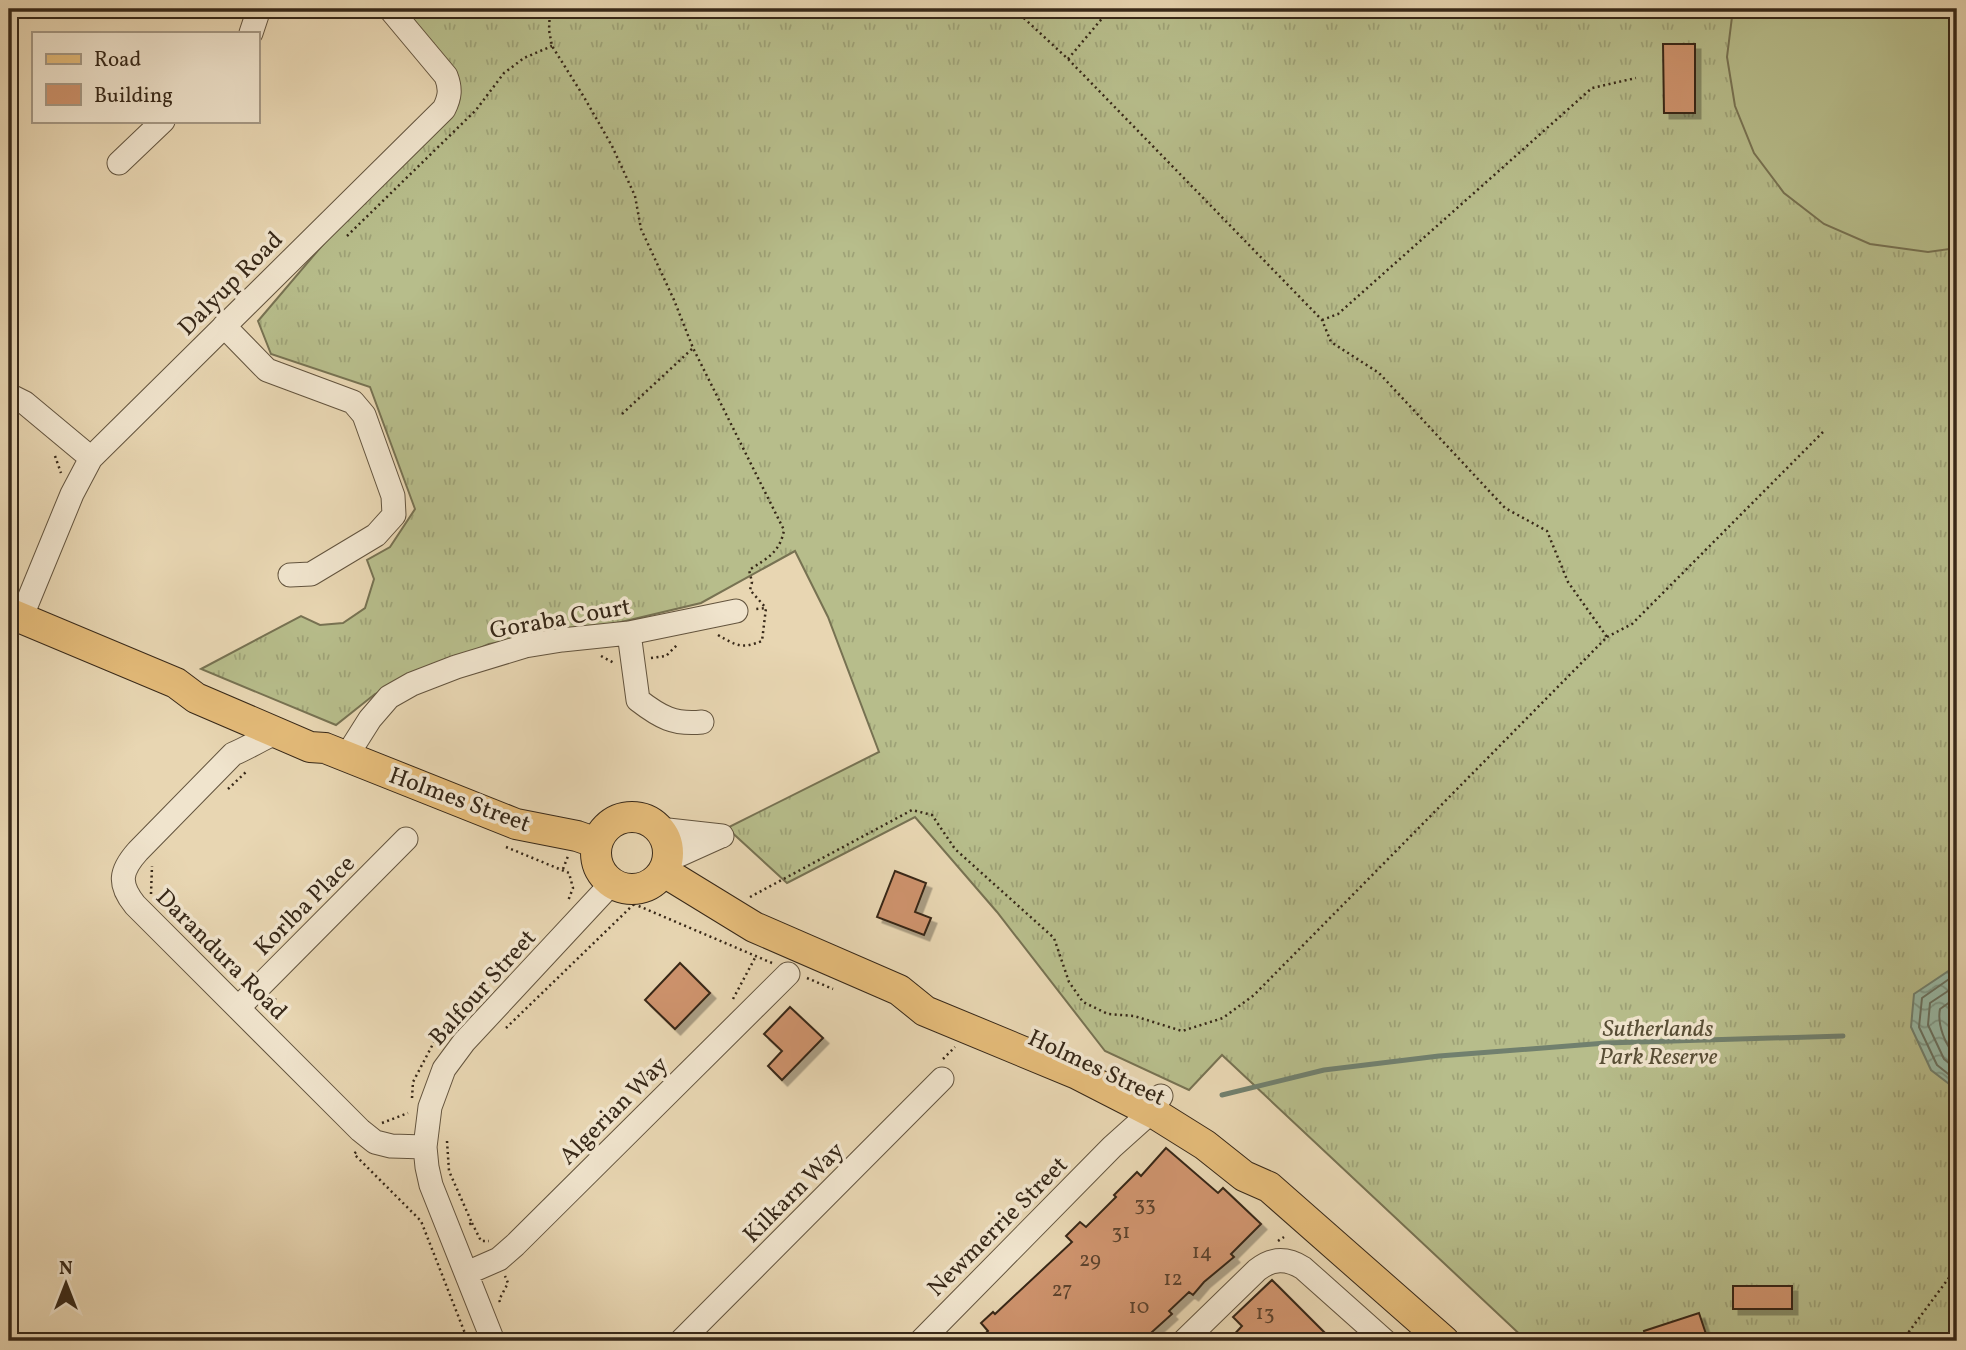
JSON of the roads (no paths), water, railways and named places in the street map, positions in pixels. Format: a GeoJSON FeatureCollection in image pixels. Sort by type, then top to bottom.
{"type":"FeatureCollection","features":[{"type":"Feature","properties":{"kind":"main road","name":"Holmes Street"},"geometry":{"type":"LineString","coordinates":[[15,616],[176,683],[202,687],[260,711],[316,736],[336,753]]}},
{"type":"Feature","properties":{"kind":"main road","name":"Holmes Street"},"geometry":{"type":"LineString","coordinates":[[176,683],[196,698],[310,747],[336,753],[516,824],[578,835],[597,844]]}},
{"type":"Feature","properties":{"kind":"main road"},"geometry":{"type":"LineString","coordinates":[[640,818],[659,829],[665,838],[668,849],[666,865],[658,879],[649,885],[629,889],[612,883],[602,874],[595,854],[597,844],[608,825],[618,819],[640,818]]}},
{"type":"Feature","properties":{"kind":"main road","name":"Holmes Street"},"geometry":{"type":"LineString","coordinates":[[666,865],[674,878],[754,927],[899,990],[925,1011],[1077,1074],[1143,1097],[1244,1176],[1269,1187],[1444,1341]]}},
{"type":"Feature","properties":{"kind":"street"},"geometry":{"type":"LineString","coordinates":[[251,32],[260,9]]}},
{"type":"Feature","properties":{"kind":"street","name":"Dalyup Road"},"geometry":{"type":"LineString","coordinates":[[15,616],[91,458],[444,109],[449,99],[450,87],[446,76],[390,9]]}},
{"type":"Feature","properties":{"kind":"street"},"geometry":{"type":"LineString","coordinates":[[119,163],[162,122]]}},
{"type":"Feature","properties":{"kind":"street"},"geometry":{"type":"LineString","coordinates":[[223,327],[267,370],[353,402],[364,415],[393,496],[394,515],[376,535],[311,574],[290,575]]}},
{"type":"Feature","properties":{"kind":"street"},"geometry":{"type":"LineString","coordinates":[[9,396],[25,402],[91,458]]}},
{"type":"Feature","properties":{"kind":"street","name":"Goraba Court"},"geometry":{"type":"LineString","coordinates":[[336,753],[389,697],[412,684],[456,667],[525,646],[629,633],[736,611]]}},
{"type":"Feature","properties":{"kind":"street"},"geometry":{"type":"LineString","coordinates":[[629,633],[638,700],[656,714],[670,720],[702,722]]}},
{"type":"Feature","properties":{"kind":"street"},"geometry":{"type":"LineString","coordinates":[[231,713],[236,761]]}},
{"type":"Feature","properties":{"kind":"street","name":"Darandura Road"},"geometry":{"type":"LineString","coordinates":[[276,733],[252,746],[138,851],[128,862],[123,876],[125,893],[360,1130],[375,1142],[391,1146],[425,1147]]}},
{"type":"Feature","properties":{"kind":"street"},"geometry":{"type":"LineString","coordinates":[[659,829],[722,835],[666,865]]}},
{"type":"Feature","properties":{"kind":"street","name":"Korlba Place"},"geometry":{"type":"LineString","coordinates":[[238,1008],[407,839]]}},
{"type":"Feature","properties":{"kind":"street","name":"Balfour Street"},"geometry":{"type":"LineString","coordinates":[[494,1341],[426,1167],[426,1129],[430,1107],[444,1069],[464,1042],[612,883]]}},
{"type":"Feature","properties":{"kind":"street","name":"Algerian Way"},"geometry":{"type":"LineString","coordinates":[[467,1273],[499,1259],[788,974]]}},
{"type":"Feature","properties":{"kind":"street","name":"Kilkarn Way"},"geometry":{"type":"LineString","coordinates":[[681,1341],[942,1079]]}},
{"type":"Feature","properties":{"kind":"street","name":"Newmerrie Street"},"geometry":{"type":"LineString","coordinates":[[920,1341],[1112,1147],[1143,1097]]}},
{"type":"Feature","properties":{"kind":"street"},"geometry":{"type":"LineString","coordinates":[[1184,1341],[1256,1270],[1279,1260],[1303,1268],[1385,1341]]}},
{"type":"Feature","properties":{"kind":"water"},"geometry":{"type":"Polygon","coordinates":[[[1957,969],[1957,1090],[1931,1070],[1911,1027],[1914,994],[1950,970],[1957,969]]]}},
{"type":"Feature","properties":{"kind":"waterway"},"geometry":{"type":"LineString","coordinates":[[1222,1095],[1324,1070],[1439,1056],[1606,1043],[1843,1036]]}},
{"type":"Feature","properties":{"kind":"park label","name":"Sutherlands Park Reserve"},"geometry":{"type":"Point","coordinates":[1658,1042]}}]}
